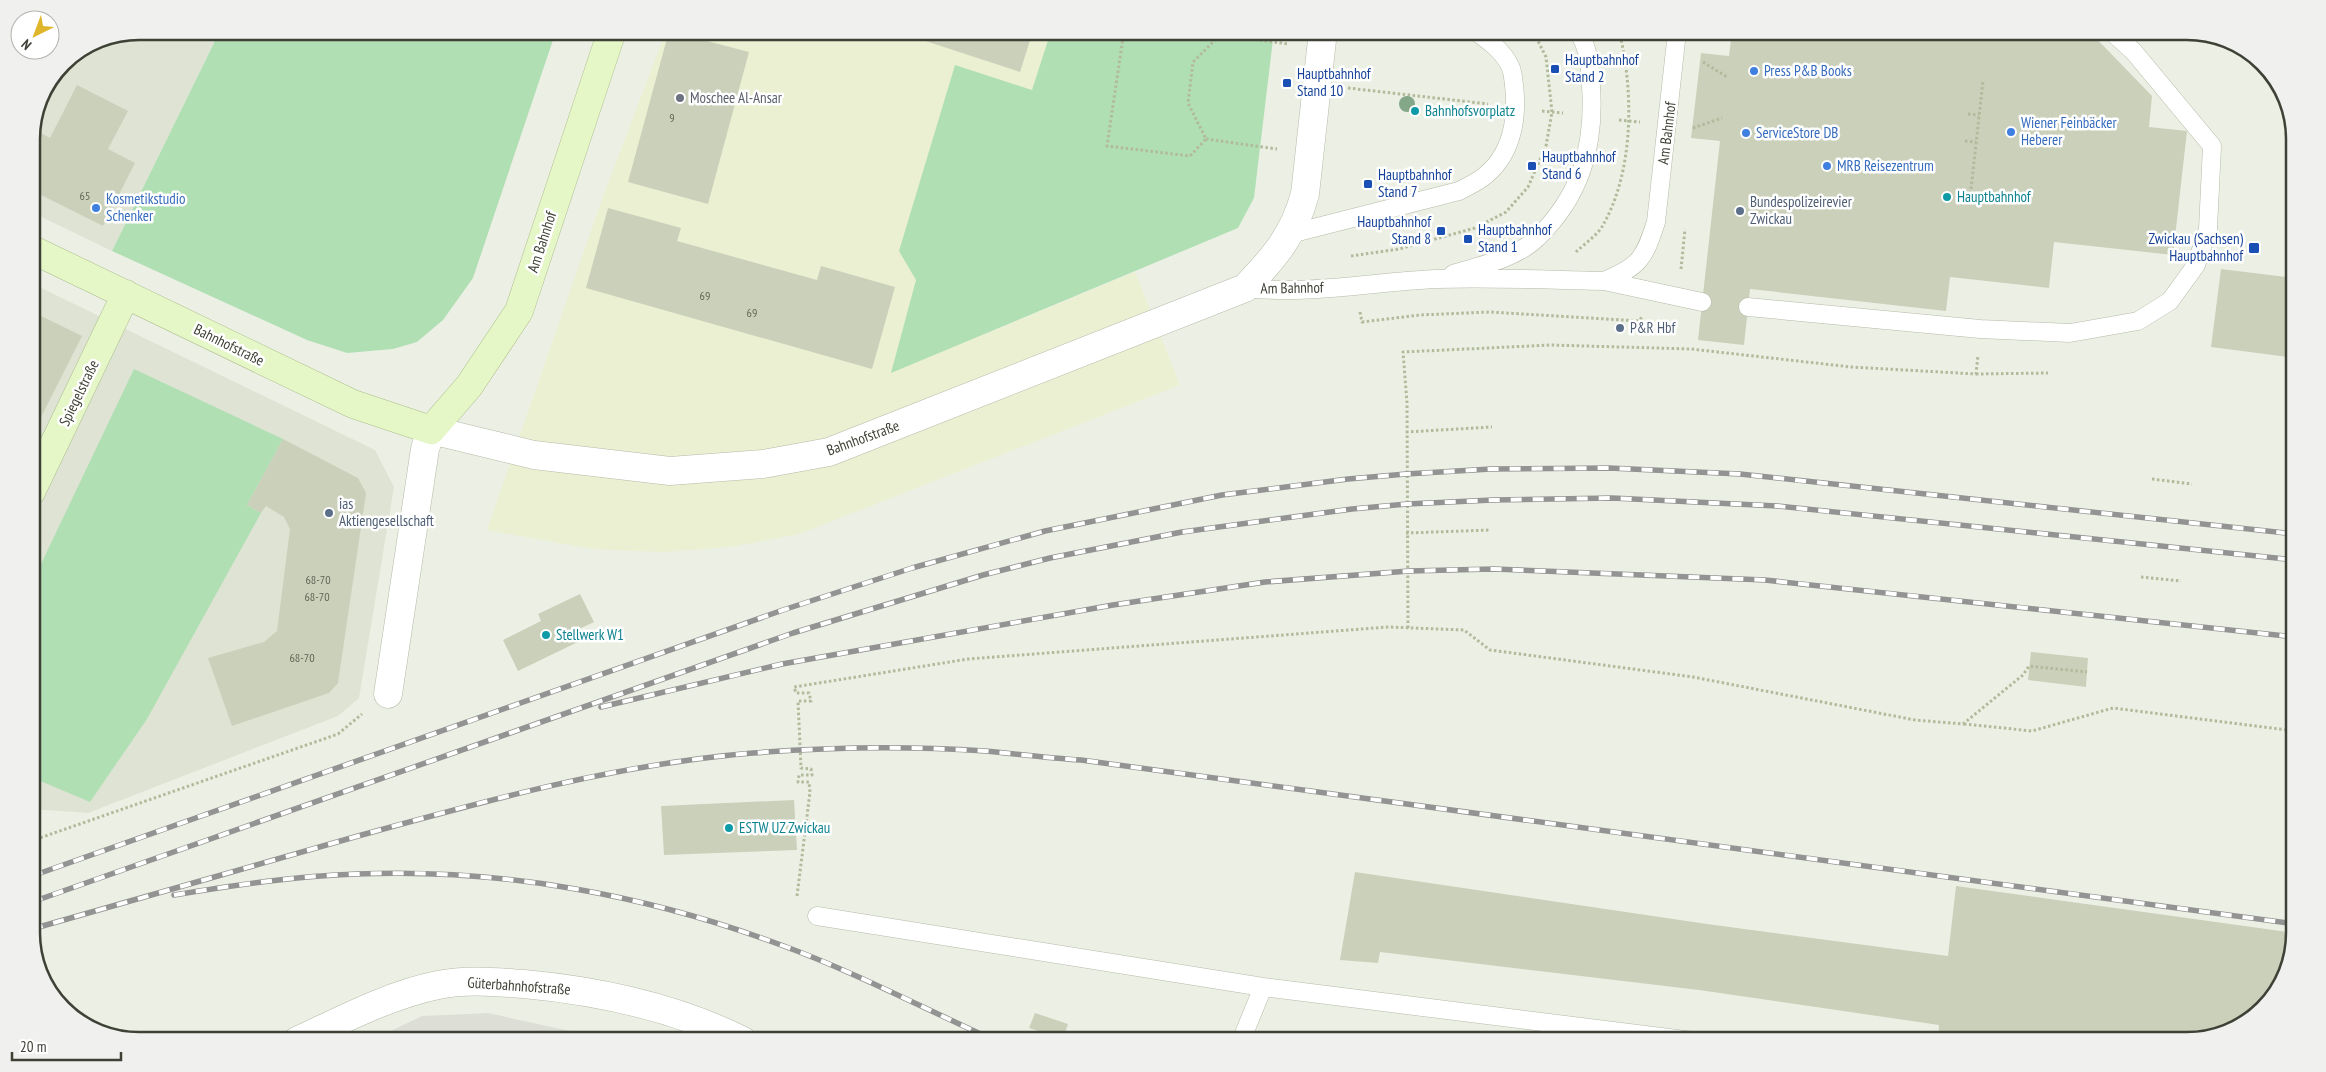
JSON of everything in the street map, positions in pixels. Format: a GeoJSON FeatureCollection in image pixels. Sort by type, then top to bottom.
{"type":"FeatureCollection","features":[{"type":"Feature","properties":{"kind":"street","name":"Am Bahnhof"},"geometry":{"type":"LineString","coordinates":[[431,430],[469,386],[520,311],[609,40]]}},
{"type":"Feature","properties":{"kind":"street","name":"Am Bahnhof"},"geometry":{"type":"LineString","coordinates":[[1245,288],[1273,258],[1290,234],[1305,194],[1323,40]]}},
{"type":"Feature","properties":{"kind":"street","name":"Bahnhofstraße"},"geometry":{"type":"LineString","coordinates":[[40,253],[353,404],[431,430],[534,454],[670,471],[763,464],[829,452],[1245,288]]}},
{"type":"Feature","properties":{"kind":"street","name":"Spiegelstraße"},"geometry":{"type":"LineString","coordinates":[[40,475],[126,294]]}},
{"type":"Feature","properties":{"kind":"street"},"geometry":{"type":"LineString","coordinates":[[388,694],[425,449],[431,430]]}},
{"type":"Feature","properties":{"kind":"street","name":"Güterbahnhofstraße"},"geometry":{"type":"LineString","coordinates":[[318,1032],[407,993],[438,985],[474,980],[589,992],[659,1007],[726,1032]]}},
{"type":"Feature","properties":{"kind":"lane"},"geometry":{"type":"LineString","coordinates":[[1290,234],[1459,191],[1483,178],[1505,151],[1512,136],[1517,108],[1511,67],[1493,44],[1487,40]]}},
{"type":"Feature","properties":{"kind":"lane","name":"Am Bahnhof"},"geometry":{"type":"LineString","coordinates":[[1435,279],[1500,260],[1536,240],[1568,202],[1586,158],[1593,116],[1590,70],[1586,48],[1582,40]]}},
{"type":"Feature","properties":{"kind":"lane","name":"Am Bahnhof"},"geometry":{"type":"LineString","coordinates":[[1245,288],[1270,290],[1357,287],[1435,279],[1604,281],[1629,271],[1647,250],[1656,222],[1676,40]]}},
{"type":"Feature","properties":{"kind":"lane"},"geometry":{"type":"LineString","coordinates":[[1748,306],[1980,329],[2070,333],[2138,321],[2170,301],[2196,265],[2208,229],[2212,146],[2134,52],[2121,40]]}},
{"type":"Feature","properties":{"kind":"lane"},"geometry":{"type":"LineString","coordinates":[[1604,281],[1702,302]]}},
{"type":"Feature","properties":{"kind":"lane"},"geometry":{"type":"LineString","coordinates":[[817,916],[1263,987],[1621,1032]]}},
{"type":"Feature","properties":{"kind":"lane"},"geometry":{"type":"LineString","coordinates":[[1245,1032],[1263,987]]}},
{"type":"Feature","properties":{"kind":"path"},"geometry":{"type":"LineString","coordinates":[[1123,40],[1107,146],[1190,156],[1206,139]]}},
{"type":"Feature","properties":{"kind":"path"},"geometry":{"type":"LineString","coordinates":[[1206,139],[1188,103],[1193,62],[1213,40]]}},
{"type":"Feature","properties":{"kind":"path"},"geometry":{"type":"LineString","coordinates":[[1701,70],[1702,54]]}},
{"type":"Feature","properties":{"kind":"path"},"geometry":{"type":"LineString","coordinates":[[1702,62],[1727,77]]}},
{"type":"Feature","properties":{"kind":"path"},"geometry":{"type":"LineString","coordinates":[[1971,189],[1983,81]]}},
{"type":"Feature","properties":{"kind":"path"},"geometry":{"type":"LineString","coordinates":[[1968,114],[1979,115]]}},
{"type":"Feature","properties":{"kind":"path"},"geometry":{"type":"LineString","coordinates":[[1695,129],[1722,118]]}},
{"type":"Feature","properties":{"kind":"path"},"geometry":{"type":"LineString","coordinates":[[1694,137],[1696,120]]}},
{"type":"Feature","properties":{"kind":"path"},"geometry":{"type":"LineString","coordinates":[[1206,139],[1310,154]]}},
{"type":"Feature","properties":{"kind":"path"},"geometry":{"type":"LineString","coordinates":[[1965,141],[1976,142]]}},
{"type":"Feature","properties":{"kind":"path"},"geometry":{"type":"LineString","coordinates":[[1362,322],[1420,315],[1490,312],[1639,320],[1682,268],[1686,219]]}},
{"type":"Feature","properties":{"kind":"path"},"geometry":{"type":"LineString","coordinates":[[1976,374],[1980,329]]}},
{"type":"Feature","properties":{"kind":"path"},"geometry":{"type":"LineString","coordinates":[[1408,628],[1410,599],[1406,533],[1406,432],[1408,403],[1403,352],[1550,345],[1691,349],[1851,367],[1976,374],[2048,373]]}},
{"type":"Feature","properties":{"kind":"path"},"geometry":{"type":"LineString","coordinates":[[1406,432],[1492,427]]}},
{"type":"Feature","properties":{"kind":"path"},"geometry":{"type":"LineString","coordinates":[[2152,479],[2192,484]]}},
{"type":"Feature","properties":{"kind":"path"},"geometry":{"type":"LineString","coordinates":[[1406,533],[1491,530]]}},
{"type":"Feature","properties":{"kind":"path"},"geometry":{"type":"LineString","coordinates":[[2141,577],[2181,581]]}},
{"type":"Feature","properties":{"kind":"path"},"geometry":{"type":"LineString","coordinates":[[817,916],[794,917],[810,792],[809,782],[798,782],[799,775],[812,774],[811,768],[801,768],[798,701],[811,701],[809,693],[796,693],[794,687],[968,659],[1388,627],[1464,630],[1490,650],[1693,677],[1915,720],[2032,732],[2113,708],[2286,730]]}},
{"type":"Feature","properties":{"kind":"path"},"geometry":{"type":"LineString","coordinates":[[1963,724],[2029,666],[2087,672]]}},
{"type":"Feature","properties":{"kind":"path"},"geometry":{"type":"LineString","coordinates":[[40,838],[338,734],[388,694]]}},
{"type":"Feature","properties":{"kind":"shaded area"},"geometry":{"type":"Polygon","coordinates":[[[133,40],[214,40],[214,43],[112,251],[40,216],[40,133],[43,114],[53,90],[69,69],[95,50],[107,45],[133,40]]]}},
{"type":"Feature","properties":{"kind":"shaded area"},"geometry":{"type":"Polygon","coordinates":[[[663,40],[1048,40],[1033,90],[955,65],[900,251],[916,280],[891,373],[1135,272],[1180,385],[799,534],[731,547],[663,552],[592,549],[487,530],[601,202],[663,40]]]}},
{"type":"Feature","properties":{"kind":"shaded area"},"geometry":{"type":"Polygon","coordinates":[[[40,287],[375,450],[394,487],[359,698],[338,716],[88,813],[40,810],[40,287]]]}},
{"type":"Feature","properties":{"kind":"shaded area"},"geometry":{"type":"Polygon","coordinates":[[[488,1013],[575,1032],[389,1032],[422,1016],[488,1013]]]}},
{"type":"Feature","properties":{"kind":"green space"},"geometry":{"type":"Polygon","coordinates":[[[214,40],[553,40],[473,278],[443,320],[417,342],[393,349],[347,353],[307,340],[112,251],[214,40]]]}},
{"type":"Feature","properties":{"kind":"green space"},"geometry":{"type":"Polygon","coordinates":[[[1048,40],[1273,40],[1254,198],[1238,228],[891,373],[916,280],[899,251],[955,65],[1032,90],[1048,40]]]}},
{"type":"Feature","properties":{"kind":"green space"},"geometry":{"type":"Polygon","coordinates":[[[134,369],[283,439],[247,505],[261,513],[147,719],[90,802],[40,781],[40,566],[134,369]]]}},
{"type":"Feature","properties":{"kind":"building"},"geometry":{"type":"Polygon","coordinates":[[[667,40],[703,40],[749,52],[708,204],[628,182],[667,40]]]}},
{"type":"Feature","properties":{"kind":"building"},"geometry":{"type":"Polygon","coordinates":[[[922,40],[1030,40],[1020,72],[922,40]]]}},
{"type":"Feature","properties":{"kind":"building","name":"Hauptbahnhof"},"geometry":{"type":"Polygon","coordinates":[[[1731,40],[2098,40],[2152,96],[2149,127],[2187,131],[2173,255],[2054,242],[2049,288],[1950,277],[1946,311],[1750,289],[1744,345],[1698,340],[1720,141],[1691,138],[1701,53],[1729,56],[1731,40]]]}},
{"type":"Feature","properties":{"kind":"building"},"geometry":{"type":"Polygon","coordinates":[[[77,85],[128,111],[108,149],[135,163],[103,226],[40,194],[40,132],[50,138],[77,85]]]}},
{"type":"Feature","properties":{"kind":"building"},"geometry":{"type":"Polygon","coordinates":[[[608,208],[681,228],[677,241],[817,280],[821,266],[895,287],[872,369],[586,288],[608,208]]]}},
{"type":"Feature","properties":{"kind":"building"},"geometry":{"type":"Polygon","coordinates":[[[2221,269],[2286,277],[2286,357],[2211,347],[2221,269]]]}},
{"type":"Feature","properties":{"kind":"building"},"geometry":{"type":"Polygon","coordinates":[[[40,315],[82,336],[40,419],[40,315]]]}},
{"type":"Feature","properties":{"kind":"building"},"geometry":{"type":"Polygon","coordinates":[[[283,439],[358,478],[366,493],[338,683],[329,693],[232,726],[208,658],[264,642],[277,631],[290,529],[284,517],[266,506],[261,513],[247,505],[283,439]]]}},
{"type":"Feature","properties":{"kind":"building","name":"Stellwerk W1"},"geometry":{"type":"Polygon","coordinates":[[[580,594],[594,622],[577,630],[582,640],[518,671],[503,640],[541,621],[538,614],[580,594]]]}},
{"type":"Feature","properties":{"kind":"building"},"geometry":{"type":"Polygon","coordinates":[[[2031,652],[2088,658],[2086,687],[2028,680],[2031,652]]]}},
{"type":"Feature","properties":{"kind":"building","name":"ESTW UZ Zwickau"},"geometry":{"type":"Polygon","coordinates":[[[794,800],[797,850],[664,855],[661,806],[794,800]]]}},
{"type":"Feature","properties":{"kind":"building"},"geometry":{"type":"Polygon","coordinates":[[[1355,872],[1707,924],[1948,956],[1956,886],[2286,932],[2283,958],[2273,982],[2261,998],[2236,1019],[2212,1029],[2187,1032],[1939,1032],[1939,1025],[1699,990],[1380,952],[1378,963],[1340,960],[1355,872]]]}},
{"type":"Feature","properties":{"kind":"building"},"geometry":{"type":"Polygon","coordinates":[[[1035,1013],[1068,1024],[1065,1032],[1041,1032],[1029,1028],[1035,1013]]]}},
{"type":"Feature","properties":{"kind":"railway"},"geometry":{"type":"LineString","coordinates":[[40,873],[783,610],[912,568],[1045,531],[1222,495],[1348,479],[1406,474],[1491,469],[1609,468],[1740,474],[2286,533]]}},
{"type":"Feature","properties":{"kind":"railway"},"geometry":{"type":"LineString","coordinates":[[40,899],[793,633],[983,575],[1050,558],[1182,532],[1352,509],[1407,504],[1612,498],[1777,506],[2286,559]]}},
{"type":"Feature","properties":{"kind":"railway"},"geometry":{"type":"LineString","coordinates":[[601,707],[782,664],[1113,605],[1265,582],[1409,571],[1494,569],[1765,580],[2286,636]]}},
{"type":"Feature","properties":{"kind":"railway"},"geometry":{"type":"LineString","coordinates":[[40,927],[358,836],[554,785],[703,758],[840,748],[927,748],[985,751],[1081,760],[2286,923]]}},
{"type":"Feature","properties":{"kind":"railway"},"geometry":{"type":"LineString","coordinates":[[174,895],[266,881],[357,874],[411,873],[465,876],[573,888],[678,912],[730,927],[781,945],[863,979],[977,1032]]}},
{"type":"Feature","properties":{"kind":"place","name":"Hauptbahnhof Stand 2"},"geometry":{"type":"Point","coordinates":[1555,69]}},
{"type":"Feature","properties":{"kind":"place","name":"Press P&B Books"},"geometry":{"type":"Point","coordinates":[1754,71]}},
{"type":"Feature","properties":{"kind":"place","name":"Hauptbahnhof Stand 10"},"geometry":{"type":"Point","coordinates":[1287,83]}},
{"type":"Feature","properties":{"kind":"place","name":"Moschee Al-Ansar"},"geometry":{"type":"Point","coordinates":[680,98]}},
{"type":"Feature","properties":{"kind":"place","name":"Bahnhofsvorplatz"},"geometry":{"type":"Point","coordinates":[1415,111]}},
{"type":"Feature","properties":{"kind":"place","name":"Wiener Feinbäcker Heberer"},"geometry":{"type":"Point","coordinates":[2011,132]}},
{"type":"Feature","properties":{"kind":"place","name":"ServiceStore DB"},"geometry":{"type":"Point","coordinates":[1746,133]}},
{"type":"Feature","properties":{"kind":"place","name":"Hauptbahnhof Stand 6"},"geometry":{"type":"Point","coordinates":[1532,166]}},
{"type":"Feature","properties":{"kind":"place","name":"MRB Reisezentrum"},"geometry":{"type":"Point","coordinates":[1827,166]}},
{"type":"Feature","properties":{"kind":"place","name":"Hauptbahnhof Stand 7"},"geometry":{"type":"Point","coordinates":[1368,184]}},
{"type":"Feature","properties":{"kind":"place","name":"Hauptbahnhof"},"geometry":{"type":"Point","coordinates":[1947,197]}},
{"type":"Feature","properties":{"kind":"place","name":"Kosmetikstudio Schenker"},"geometry":{"type":"Point","coordinates":[96,208]}},
{"type":"Feature","properties":{"kind":"place","name":"Bundespolizeirevier Zwickau"},"geometry":{"type":"Point","coordinates":[1740,211]}},
{"type":"Feature","properties":{"kind":"place","name":"Hauptbahnhof Stand 8"},"geometry":{"type":"Point","coordinates":[1441,231]}},
{"type":"Feature","properties":{"kind":"place","name":"Hauptbahnhof Stand 1"},"geometry":{"type":"Point","coordinates":[1468,239]}},
{"type":"Feature","properties":{"kind":"place","name":"Zwickau (Sachsen) Hauptbahnhof"},"geometry":{"type":"Point","coordinates":[2254,248]}},
{"type":"Feature","properties":{"kind":"place","name":"P&R Hbf"},"geometry":{"type":"Point","coordinates":[1620,328]}},
{"type":"Feature","properties":{"kind":"place","name":"ias Aktiengesellschaft"},"geometry":{"type":"Point","coordinates":[329,513]}},
{"type":"Feature","properties":{"kind":"place","name":"Stellwerk W1"},"geometry":{"type":"Point","coordinates":[546,635]}},
{"type":"Feature","properties":{"kind":"place","name":"ESTW UZ Zwickau"},"geometry":{"type":"Point","coordinates":[729,828]}}]}
